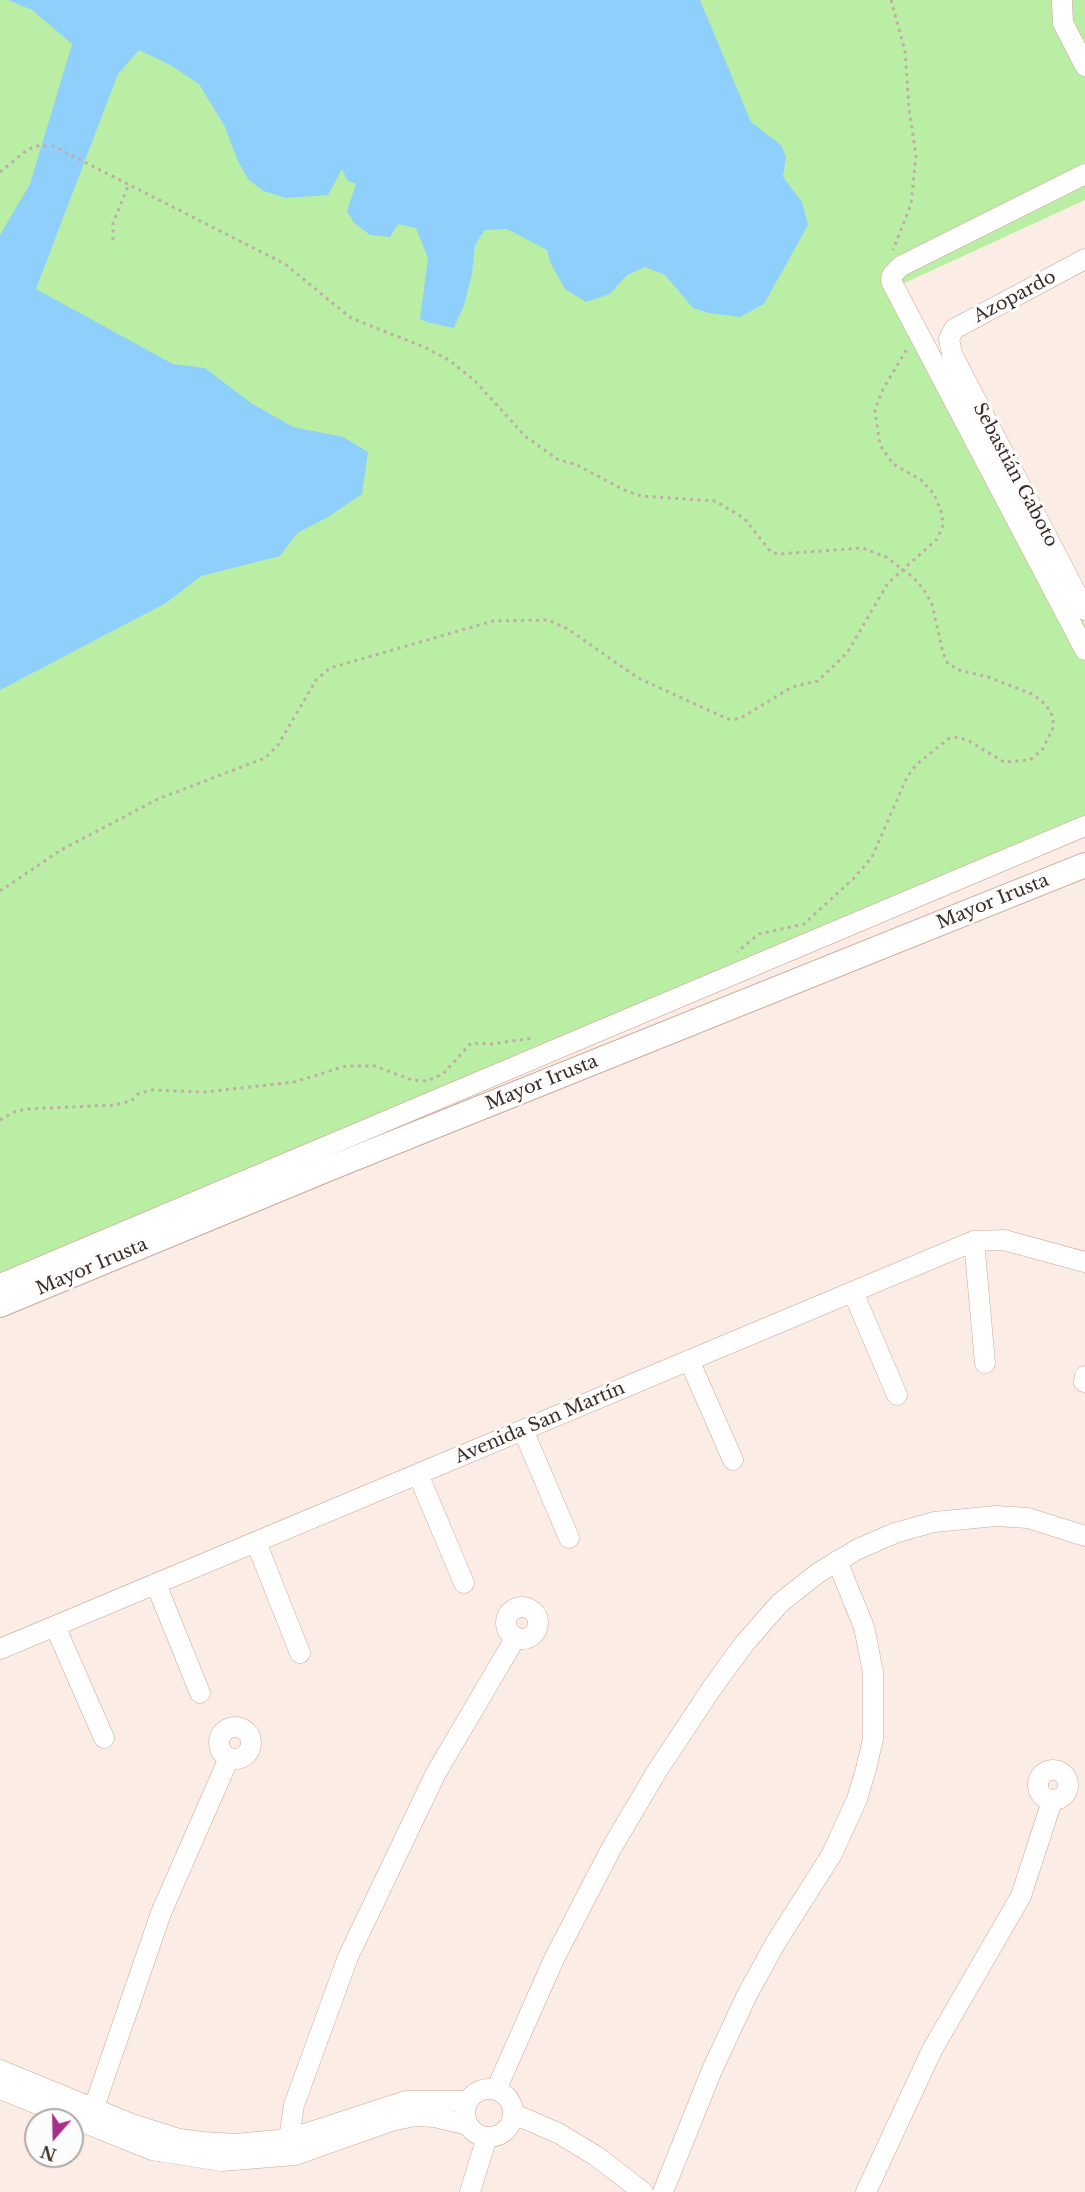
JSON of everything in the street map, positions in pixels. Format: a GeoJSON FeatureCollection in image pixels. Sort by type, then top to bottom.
{"type":"FeatureCollection","features":[{"type":"Feature","properties":{"kind":"main road","name":"Mayor Irusta"},"geometry":{"type":"LineString","coordinates":[[0,1305],[333,1167],[1085,864]]}},
{"type":"Feature","properties":{"kind":"street"},"geometry":{"type":"LineString","coordinates":[[1062,0],[1063,23],[1085,66]]}},
{"type":"Feature","properties":{"kind":"street"},"geometry":{"type":"LineString","coordinates":[[1085,174],[901,266],[892,275],[891,281],[1085,650]]}},
{"type":"Feature","properties":{"kind":"street","name":"Azopardo"},"geometry":{"type":"LineString","coordinates":[[949,339],[954,329],[1085,259]]}},
{"type":"Feature","properties":{"kind":"street","name":"Sebastián Gaboto"},"geometry":{"type":"LineString","coordinates":[[949,339],[952,354],[1085,610]]}},
{"type":"Feature","properties":{"kind":"street"},"geometry":{"type":"LineString","coordinates":[[0,1284],[1085,826]]}},
{"type":"Feature","properties":{"kind":"street","name":"Avenida San Martín"},"geometry":{"type":"LineString","coordinates":[[0,1649],[974,1241],[1004,1240],[1085,1262]]}},
{"type":"Feature","properties":{"kind":"street"},"geometry":{"type":"LineString","coordinates":[[974,1241],[985,1363]]}},
{"type":"Feature","properties":{"kind":"street"},"geometry":{"type":"LineString","coordinates":[[853,1292],[897,1395]]}},
{"type":"Feature","properties":{"kind":"street"},"geometry":{"type":"LineString","coordinates":[[689,1360],[733,1460]]}},
{"type":"Feature","properties":{"kind":"street"},"geometry":{"type":"LineString","coordinates":[[523,1430],[569,1538]]}},
{"type":"Feature","properties":{"kind":"street"},"geometry":{"type":"LineString","coordinates":[[418,1474],[464,1583]]}},
{"type":"Feature","properties":{"kind":"street"},"geometry":{"type":"LineString","coordinates":[[496,2090],[579,1910],[657,1771],[712,1688],[764,1620],[795,1591],[837,1561],[895,1533],[934,1522],[974,1518],[1028,1518],[1085,1536]]}},
{"type":"Feature","properties":{"kind":"street"},"geometry":{"type":"LineString","coordinates":[[256,1542],[300,1653]]}},
{"type":"Feature","properties":{"kind":"street"},"geometry":{"type":"LineString","coordinates":[[663,2192],[712,2070],[747,1995],[775,1944],[832,1854],[857,1798],[866,1769],[873,1739],[873,1672],[864,1627],[837,1561]]}},
{"type":"Feature","properties":{"kind":"street"},"geometry":{"type":"LineString","coordinates":[[156,1584],[200,1693]]}},
{"type":"Feature","properties":{"kind":"street"},"geometry":{"type":"LineString","coordinates":[[55,1626],[104,1738]]}},
{"type":"Feature","properties":{"kind":"street"},"geometry":{"type":"LineString","coordinates":[[292,2147],[294,2105],[348,1957],[436,1773],[516,1637]]}},
{"type":"Feature","properties":{"kind":"street"},"geometry":{"type":"LineString","coordinates":[[91,2116],[161,1913],[229,1758]]}},
{"type":"Feature","properties":{"kind":"street"},"geometry":{"type":"LineString","coordinates":[[866,2192],[932,2050],[1022,1896],[1052,1801]]}},
{"type":"Feature","properties":{"kind":"street"},"geometry":{"type":"LineString","coordinates":[[0,2070],[152,2150],[185,2157],[222,2161],[292,2147],[415,2116],[435,2117],[468,2125]]}},
{"type":"Feature","properties":{"kind":"street"},"geometry":{"type":"LineString","coordinates":[[0,2089],[91,2116]]}},
{"type":"Feature","properties":{"kind":"street"},"geometry":{"type":"LineString","coordinates":[[496,2090],[509,2099],[514,2114],[508,2128],[495,2137],[487,2137],[474,2131],[468,2125],[465,2117],[468,2101],[480,2091],[496,2090]]}},
{"type":"Feature","properties":{"kind":"street"},"geometry":{"type":"LineString","coordinates":[[292,2147],[406,2101],[468,2101]]}},
{"type":"Feature","properties":{"kind":"street"},"geometry":{"type":"LineString","coordinates":[[514,2114],[567,2138],[612,2167],[642,2192]]}},
{"type":"Feature","properties":{"kind":"street"},"geometry":{"type":"LineString","coordinates":[[470,2192],[487,2137]]}},
{"type":"Feature","properties":{"kind":"path"},"geometry":{"type":"LineString","coordinates":[[890,255],[911,204],[916,156],[905,51],[891,0]]}},
{"type":"Feature","properties":{"kind":"path"},"geometry":{"type":"LineString","coordinates":[[0,172],[36,146],[54,146],[285,264],[351,318],[424,346],[448,360],[475,381],[525,436],[557,459],[577,465],[624,490],[641,496],[715,501],[744,518],[771,552],[778,554],[863,548],[886,557],[924,590],[932,604],[943,653],[948,664],[958,670],[988,677],[1032,694],[1051,712],[1054,726],[1050,738],[1042,750],[1030,760],[1015,763],[1004,762],[958,737],[940,744],[916,765],[907,777],[873,857],[853,879],[804,924],[759,934],[733,955]]}},
{"type":"Feature","properties":{"kind":"path"},"geometry":{"type":"LineString","coordinates":[[114,240],[113,223],[129,184]]}},
{"type":"Feature","properties":{"kind":"path"},"geometry":{"type":"LineString","coordinates":[[0,891],[61,850],[158,799],[265,758],[278,745],[316,680],[330,668],[493,621],[548,621],[568,629],[638,678],[717,716],[739,719],[792,687],[818,681],[847,653],[888,583],[937,539],[943,525],[942,514],[934,494],[921,480],[893,464],[880,446],[875,410],[883,389],[904,359],[910,341]]}},
{"type":"Feature","properties":{"kind":"path"},"geometry":{"type":"LineString","coordinates":[[0,1120],[14,1112],[26,1109],[114,1105],[131,1101],[138,1094],[150,1090],[205,1092],[294,1082],[346,1066],[375,1066],[412,1080],[427,1081],[443,1074],[471,1042],[491,1044],[541,1037]]}},
{"type":"Feature","properties":{"kind":"green space"},"geometry":{"type":"Polygon","coordinates":[[[0,0],[1085,0],[1085,200],[898,286],[1085,624],[1085,836],[0,1295],[0,0]]]}},
{"type":"Feature","properties":{"kind":"water"},"geometry":{"type":"Polygon","coordinates":[[[8,0],[700,0],[751,122],[781,145],[786,157],[783,177],[802,202],[808,225],[764,304],[740,317],[709,313],[693,308],[665,275],[645,267],[627,275],[610,294],[586,302],[565,289],[550,262],[547,250],[507,229],[485,230],[475,245],[472,274],[464,305],[454,328],[430,323],[420,319],[428,258],[416,228],[398,224],[390,237],[370,235],[354,223],[347,211],[356,184],[347,180],[342,169],[328,195],[286,198],[263,191],[248,179],[237,159],[225,127],[199,84],[172,66],[139,50],[118,74],[36,289],[173,364],[205,368],[251,403],[293,427],[343,437],[368,452],[362,494],[328,517],[297,533],[280,556],[201,576],[166,603],[0,690],[0,235],[30,184],[72,44],[32,10],[8,0]]]}}]}
